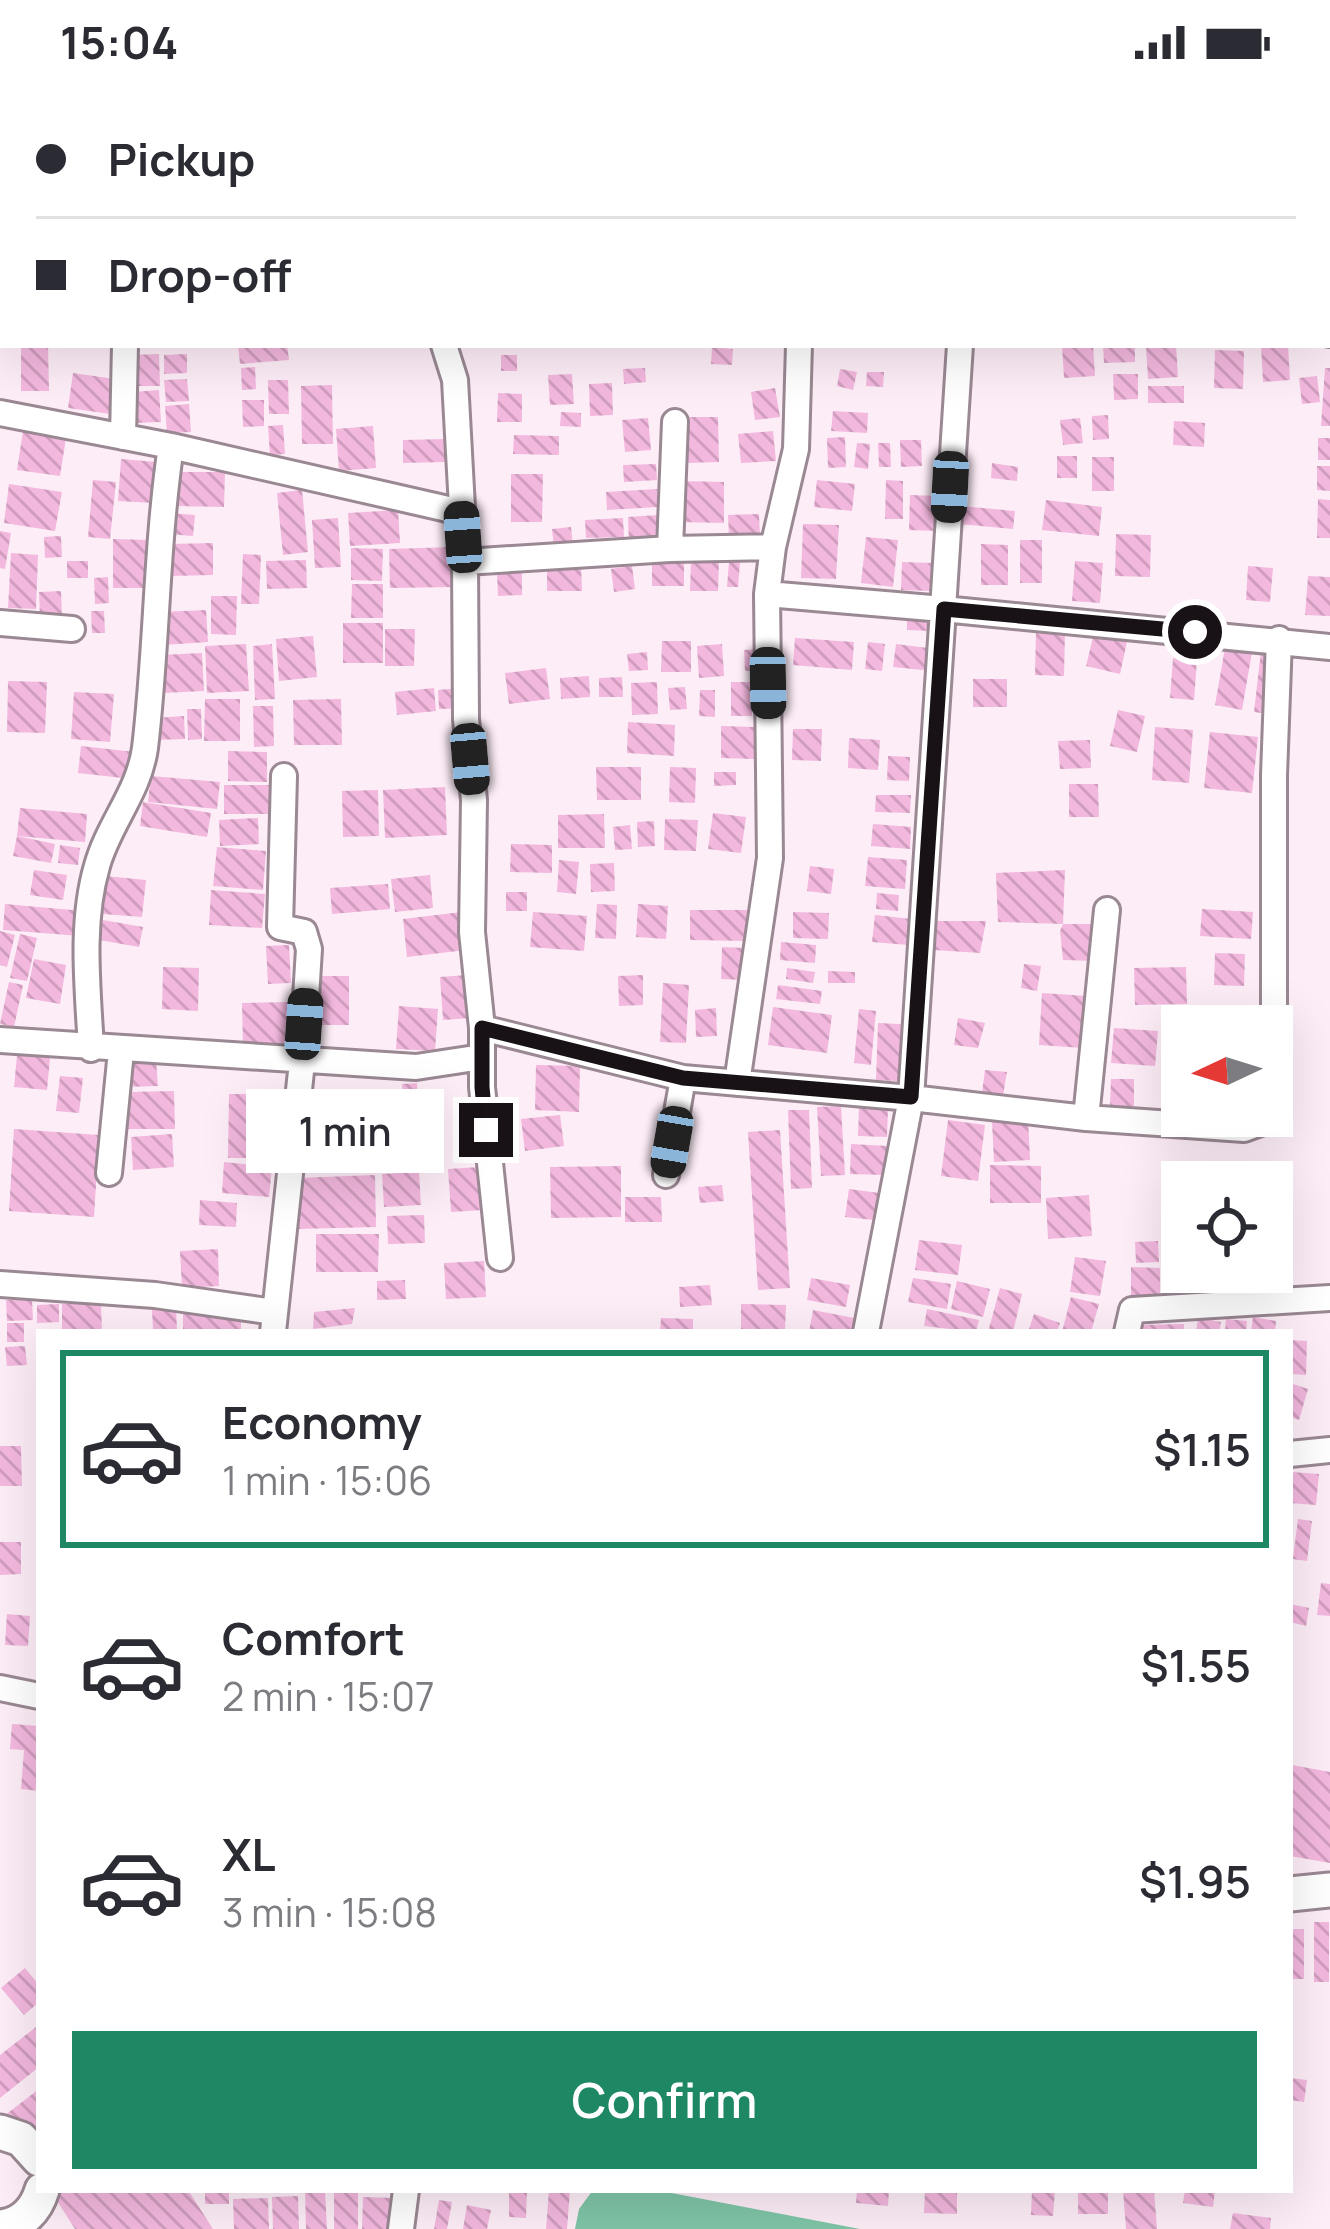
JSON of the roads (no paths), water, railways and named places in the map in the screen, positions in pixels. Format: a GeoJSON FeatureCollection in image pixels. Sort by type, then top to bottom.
{"type":"FeatureCollection","features":[{"type":"Feature","properties":{"kind":"main road"},"geometry":{"type":"LineString","coordinates":[[1293,1894],[1330,1890]]}},
{"type":"Feature","properties":{"kind":"main road"},"geometry":{"type":"LineString","coordinates":[[0,2132],[21,2138],[36,2156]]}},
{"type":"Feature","properties":{"kind":"main road"},"geometry":{"type":"LineString","coordinates":[[18,2225],[35,2208],[41,2193]]}},
{"type":"Feature","properties":{"kind":"street"},"geometry":{"type":"LineString","coordinates":[[123,437],[125,348]]}},
{"type":"Feature","properties":{"kind":"street"},"geometry":{"type":"LineString","coordinates":[[445,348],[454,380],[464,562],[466,718],[474,800],[472,932],[500,1258]]}},
{"type":"Feature","properties":{"kind":"street"},"geometry":{"type":"LineString","coordinates":[[736,1083],[770,858],[767,594],[796,449],[799,348]]}},
{"type":"Feature","properties":{"kind":"street"},"geometry":{"type":"LineString","coordinates":[[867,1329],[911,1097],[960,348]]}},
{"type":"Feature","properties":{"kind":"street"},"geometry":{"type":"LineString","coordinates":[[0,413],[171,446],[461,512]]}},
{"type":"Feature","properties":{"kind":"street"},"geometry":{"type":"LineString","coordinates":[[670,549],[675,422]]}},
{"type":"Feature","properties":{"kind":"street"},"geometry":{"type":"LineString","coordinates":[[91,1049],[86,947],[97,866],[130,798],[144,753],[160,520],[171,446]]}},
{"type":"Feature","properties":{"kind":"street"},"geometry":{"type":"LineString","coordinates":[[464,562],[670,549],[773,548]]}},
{"type":"Feature","properties":{"kind":"street"},"geometry":{"type":"LineString","coordinates":[[767,594],[1330,647]]}},
{"type":"Feature","properties":{"kind":"street"},"geometry":{"type":"LineString","coordinates":[[0,623],[72,629]]}},
{"type":"Feature","properties":{"kind":"street"},"geometry":{"type":"LineString","coordinates":[[482,1028],[683,1078],[1244,1130],[1274,1118],[1279,640]]}},
{"type":"Feature","properties":{"kind":"street"},"geometry":{"type":"LineString","coordinates":[[0,1284],[155,1294],[274,1322],[302,1062],[309,939],[304,932],[280,926],[278,914],[284,776]]}},
{"type":"Feature","properties":{"kind":"street"},"geometry":{"type":"LineString","coordinates":[[1086,1118],[1107,910]]}},
{"type":"Feature","properties":{"kind":"street"},"geometry":{"type":"LineString","coordinates":[[0,1040],[416,1067],[482,1057]]}},
{"type":"Feature","properties":{"kind":"street"},"geometry":{"type":"LineString","coordinates":[[109,1173],[122,1051]]}},
{"type":"Feature","properties":{"kind":"street"},"geometry":{"type":"LineString","coordinates":[[666,1175],[683,1078]]}},
{"type":"Feature","properties":{"kind":"street"},"geometry":{"type":"LineString","coordinates":[[1128,1329],[1132,1310],[1330,1298]]}},
{"type":"Feature","properties":{"kind":"street"},"geometry":{"type":"LineString","coordinates":[[1293,1454],[1330,1450]]}},
{"type":"Feature","properties":{"kind":"street"},"geometry":{"type":"LineString","coordinates":[[0,1688],[36,1695]]}},
{"type":"Feature","properties":{"kind":"street"},"geometry":{"type":"LineString","coordinates":[[401,2229],[406,2193]]}}]}
